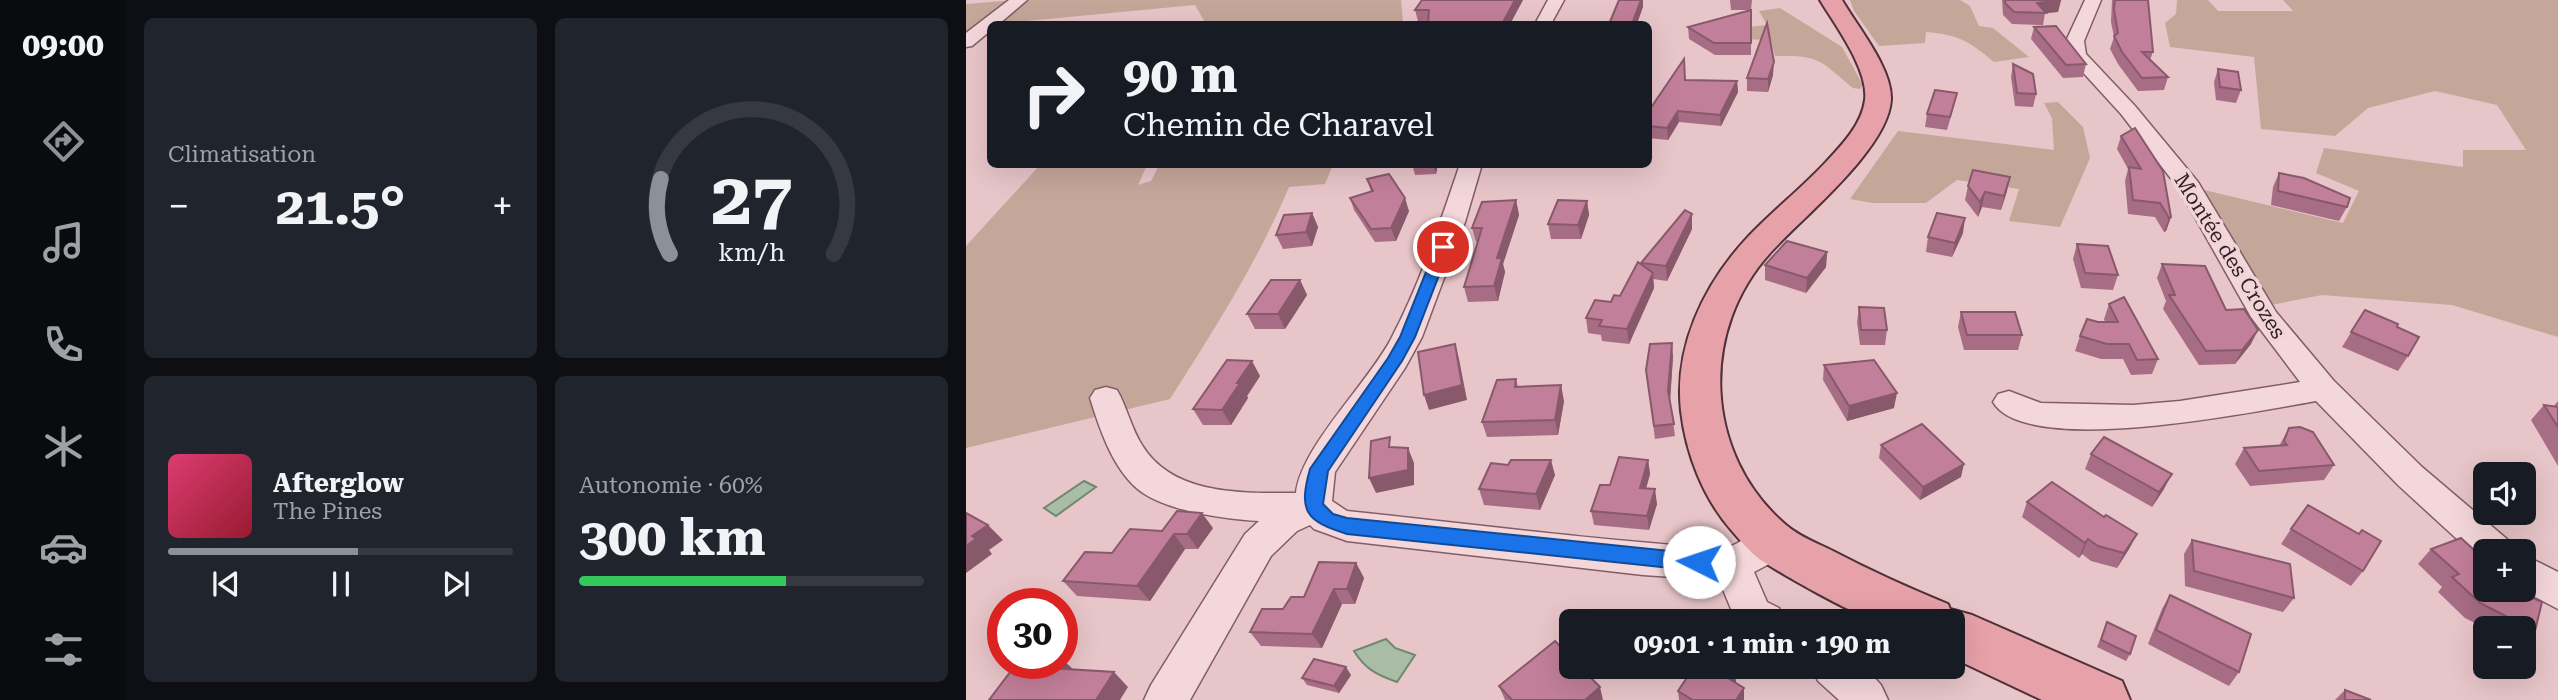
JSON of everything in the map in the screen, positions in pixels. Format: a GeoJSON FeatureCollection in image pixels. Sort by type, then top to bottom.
{"type":"FeatureCollection","features":[{"type":"Feature","properties":{"kind":"main road"},"geometry":{"type":"LineString","coordinates":[[1831,0],[1871,70],[1876,85],[1876,108],[1865,133],[1849,153],[1734,273],[1720,297],[1710,323],[1699,374],[1699,407],[1705,440],[1731,494],[1750,552],[1864,592],[1903,609]]}},
{"type":"Feature","properties":{"kind":"main road"},"geometry":{"type":"LineString","coordinates":[[1965,637],[2102,700]]}},
{"type":"Feature","properties":{"kind":"street"},"geometry":{"type":"LineString","coordinates":[[992,21],[1019,0]]}},
{"type":"Feature","properties":{"kind":"street"},"geometry":{"type":"LineString","coordinates":[[1545,21],[1556,0]]}},
{"type":"Feature","properties":{"kind":"street","name":"Montée des Crozes"},"geometry":{"type":"LineString","coordinates":[[2093,0],[2090,15],[2075,36],[2074,48],[2077,56],[2128,110],[2190,187],[2265,317],[2323,389],[2410,476],[2481,539]]}},
{"type":"Feature","properties":{"kind":"street"},"geometry":{"type":"LineString","coordinates":[[966,42],[987,25]]}},
{"type":"Feature","properties":{"kind":"street"},"geometry":{"type":"LineString","coordinates":[[1314,507],[1314,488],[1319,469],[1394,361],[1407,337],[1453,222],[1470,168]]}},
{"type":"Feature","properties":{"kind":"street"},"geometry":{"type":"LineString","coordinates":[[2009,402],[2037,415],[2133,416],[2180,413],[2323,389]]}},
{"type":"Feature","properties":{"kind":"street"},"geometry":{"type":"LineString","coordinates":[[1106,398],[1112,418],[1137,465],[1155,484],[1185,495],[1237,507],[1314,507],[1327,519],[1347,526],[1643,559],[1750,552],[1753,609]]}},
{"type":"Feature","properties":{"kind":"street"},"geometry":{"type":"LineString","coordinates":[[1166,700],[1258,545],[1284,521],[1314,507]]}},
{"type":"Feature","properties":{"kind":"street"},"geometry":{"type":"LineString","coordinates":[[2536,578],[2558,592]]}},
{"type":"Feature","properties":{"kind":"street"},"geometry":{"type":"LineString","coordinates":[[1849,679],[1866,700]]}},
{"type":"Feature","properties":{"kind":"shaded area"},"geometry":{"type":"Polygon","coordinates":[[[1015,0],[966,39],[966,4],[1015,0]]]}},
{"type":"Feature","properties":{"kind":"shaded area"},"geometry":{"type":"Polygon","coordinates":[[[1024,0],[1401,0],[1403,21],[1204,21],[1195,5],[1027,21],[999,21],[1024,0]]]}},
{"type":"Feature","properties":{"kind":"shaded area"},"geometry":{"type":"Polygon","coordinates":[[[1850,0],[1960,0],[1970,6],[1979,26],[1993,28],[2029,57],[1994,62],[1963,40],[1926,32],[1925,43],[1879,46],[1854,11],[1850,0]]]}},
{"type":"Feature","properties":{"kind":"shaded area"},"geometry":{"type":"Polygon","coordinates":[[[2177,0],[2208,0],[2218,11],[2293,11],[2283,0],[2558,0],[2558,337],[2452,305],[2322,295],[2266,306],[2200,189],[2343,223],[2359,191],[2316,173],[2324,148],[2463,167],[2463,150],[2526,150],[2497,105],[2435,91],[2368,108],[2335,136],[2261,129],[2254,57],[2170,47],[2165,23],[2176,14],[2177,0]]]}},
{"type":"Feature","properties":{"kind":"shaded area"},"geometry":{"type":"Polygon","coordinates":[[[1780,8],[1842,47],[1863,85],[1860,89],[1853,88],[1833,71],[1811,58],[1775,56],[1771,40],[1739,39],[1737,28],[1767,25],[1759,11],[1780,8]]]}},
{"type":"Feature","properties":{"kind":"shaded area"},"geometry":{"type":"Polygon","coordinates":[[[2058,102],[2083,127],[2090,158],[2060,227],[2009,221],[2019,189],[1957,180],[1926,203],[1872,203],[1850,199],[1898,131],[2054,150],[2052,118],[2044,103],[2058,102]]]}},
{"type":"Feature","properties":{"kind":"shaded area"},"geometry":{"type":"Polygon","coordinates":[[[1037,168],[1146,168],[1138,185],[1151,181],[1158,168],[1332,168],[1325,184],[1289,187],[1249,270],[1170,399],[966,448],[966,246],[1037,168]]]}},
{"type":"Feature","properties":{"kind":"shaded area"},"geometry":{"type":"Polygon","coordinates":[[[1084,481],[1096,487],[1056,516],[1044,508],[1084,481]]]}},
{"type":"Feature","properties":{"kind":"shaded area"},"geometry":{"type":"Polygon","coordinates":[[[1386,639],[1395,648],[1415,655],[1397,682],[1372,671],[1354,651],[1386,639]]]}},
{"type":"Feature","properties":{"kind":"building"},"geometry":{"type":"Polygon","coordinates":[[[1422,0],[1515,0],[1504,21],[1428,21],[1429,10],[1415,10],[1422,0]]]}},
{"type":"Feature","properties":{"kind":"building"},"geometry":{"type":"Polygon","coordinates":[[[1619,0],[1641,0],[1633,21],[1610,21],[1619,0]]]}},
{"type":"Feature","properties":{"kind":"building"},"geometry":{"type":"Polygon","coordinates":[[[2005,0],[2061,0],[2037,3],[2046,13],[2014,12],[2005,0]]]}},
{"type":"Feature","properties":{"kind":"building"},"geometry":{"type":"Polygon","coordinates":[[[2115,0],[2148,0],[2153,52],[2142,52],[2168,77],[2142,78],[2122,52],[2114,36],[2118,33],[2115,0]]]}},
{"type":"Feature","properties":{"kind":"building"},"geometry":{"type":"Polygon","coordinates":[[[1751,10],[1751,43],[1714,43],[1688,27],[1751,10]]]}},
{"type":"Feature","properties":{"kind":"building"},"geometry":{"type":"Polygon","coordinates":[[[1767,23],[1774,62],[1768,79],[1747,78],[1767,23]]]}},
{"type":"Feature","properties":{"kind":"building"},"geometry":{"type":"Polygon","coordinates":[[[2056,26],[2086,64],[2066,65],[2034,27],[2056,26]]]}},
{"type":"Feature","properties":{"kind":"building"},"geometry":{"type":"Polygon","coordinates":[[[1684,59],[1685,80],[1737,81],[1720,115],[1678,111],[1667,128],[1652,126],[1652,106],[1684,59]]]}},
{"type":"Feature","properties":{"kind":"building"},"geometry":{"type":"Polygon","coordinates":[[[2013,64],[2033,74],[2036,94],[2017,93],[2013,64]]]}},
{"type":"Feature","properties":{"kind":"building"},"geometry":{"type":"Polygon","coordinates":[[[2218,69],[2238,72],[2241,90],[2220,87],[2218,69]]]}},
{"type":"Feature","properties":{"kind":"building"},"geometry":{"type":"Polygon","coordinates":[[[1935,90],[1957,93],[1950,117],[1927,114],[1935,90]]]}},
{"type":"Feature","properties":{"kind":"building"},"geometry":{"type":"Polygon","coordinates":[[[2135,128],[2163,171],[2171,217],[2169,218],[2160,203],[2133,200],[2129,167],[2141,169],[2121,136],[2135,128]]]}},
{"type":"Feature","properties":{"kind":"building"},"geometry":{"type":"Polygon","coordinates":[[[1973,170],[2010,177],[2004,196],[1985,192],[1980,202],[1968,186],[1973,170]]]}},
{"type":"Feature","properties":{"kind":"building"},"geometry":{"type":"Polygon","coordinates":[[[2279,173],[2304,178],[2350,198],[2347,207],[2278,191],[2279,173]]]}},
{"type":"Feature","properties":{"kind":"building"},"geometry":{"type":"Polygon","coordinates":[[[1389,174],[1405,198],[1391,228],[1371,229],[1350,198],[1373,191],[1367,179],[1389,174]]]}},
{"type":"Feature","properties":{"kind":"building"},"geometry":{"type":"Polygon","coordinates":[[[1516,200],[1497,258],[1502,258],[1494,286],[1464,287],[1482,228],[1472,228],[1482,202],[1516,200]]]}},
{"type":"Feature","properties":{"kind":"building"},"geometry":{"type":"Polygon","coordinates":[[[1558,200],[1587,201],[1578,225],[1548,224],[1558,200]]]}},
{"type":"Feature","properties":{"kind":"building"},"geometry":{"type":"Polygon","coordinates":[[[1685,210],[1692,214],[1666,266],[1641,263],[1685,210]]]}},
{"type":"Feature","properties":{"kind":"building"},"geometry":{"type":"Polygon","coordinates":[[[1312,213],[1306,232],[1276,235],[1284,215],[1312,213]]]}},
{"type":"Feature","properties":{"kind":"building"},"geometry":{"type":"Polygon","coordinates":[[[1937,213],[1965,218],[1955,243],[1928,237],[1937,213]]]}},
{"type":"Feature","properties":{"kind":"building"},"geometry":{"type":"Polygon","coordinates":[[[1787,241],[1827,252],[1807,278],[1765,265],[1787,241]]]}},
{"type":"Feature","properties":{"kind":"building"},"geometry":{"type":"Polygon","coordinates":[[[2077,244],[2108,246],[2118,275],[2085,273],[2077,244]]]}},
{"type":"Feature","properties":{"kind":"building"},"geometry":{"type":"Polygon","coordinates":[[[1638,262],[1653,273],[1627,329],[1599,326],[1602,320],[1586,318],[1595,300],[1611,302],[1614,295],[1620,296],[1638,262]]]}},
{"type":"Feature","properties":{"kind":"building"},"geometry":{"type":"Polygon","coordinates":[[[2162,264],[2205,266],[2226,310],[2244,309],[2258,330],[2242,350],[2206,351],[2169,295],[2175,295],[2162,264]]]}},
{"type":"Feature","properties":{"kind":"building"},"geometry":{"type":"Polygon","coordinates":[[[1271,280],[1300,280],[1278,314],[1247,314],[1271,280]]]}},
{"type":"Feature","properties":{"kind":"building"},"geometry":{"type":"Polygon","coordinates":[[[2124,297],[2158,359],[2137,360],[2129,344],[2107,344],[2080,336],[2087,319],[2118,322],[2109,304],[2124,297]]]}},
{"type":"Feature","properties":{"kind":"building"},"geometry":{"type":"Polygon","coordinates":[[[1859,307],[1884,308],[1887,330],[1861,330],[1859,307]]]}},
{"type":"Feature","properties":{"kind":"building"},"geometry":{"type":"Polygon","coordinates":[[[2365,310],[2398,324],[2397,327],[2419,337],[2408,356],[2351,332],[2365,310]]]}},
{"type":"Feature","properties":{"kind":"building"},"geometry":{"type":"Polygon","coordinates":[[[1961,312],[2015,312],[2022,335],[1967,335],[1961,312]]]}},
{"type":"Feature","properties":{"kind":"building"},"geometry":{"type":"Polygon","coordinates":[[[1672,343],[1668,391],[1674,424],[1654,426],[1646,370],[1650,344],[1672,343]]]}},
{"type":"Feature","properties":{"kind":"building"},"geometry":{"type":"Polygon","coordinates":[[[1455,344],[1462,385],[1424,395],[1418,352],[1455,344]]]}},
{"type":"Feature","properties":{"kind":"building"},"geometry":{"type":"Polygon","coordinates":[[[1227,360],[1252,361],[1222,410],[1193,409],[1227,360]]]}},
{"type":"Feature","properties":{"kind":"building"},"geometry":{"type":"Polygon","coordinates":[[[1874,360],[1897,393],[1849,406],[1824,365],[1874,360]]]}},
{"type":"Feature","properties":{"kind":"building"},"geometry":{"type":"Polygon","coordinates":[[[1516,379],[1515,387],[1561,385],[1555,420],[1482,422],[1497,380],[1516,379]]]}},
{"type":"Feature","properties":{"kind":"building"},"geometry":{"type":"Polygon","coordinates":[[[2544,405],[2558,407],[2558,427],[2544,405]]]}},
{"type":"Feature","properties":{"kind":"building"},"geometry":{"type":"Polygon","coordinates":[[[1922,424],[1964,464],[1923,487],[1881,445],[1922,424]]]}},
{"type":"Feature","properties":{"kind":"building"},"geometry":{"type":"Polygon","coordinates":[[[2300,427],[2313,432],[2334,465],[2259,471],[2244,448],[2287,445],[2284,441],[2289,428],[2300,427]]]}},
{"type":"Feature","properties":{"kind":"building"},"geometry":{"type":"Polygon","coordinates":[[[1390,437],[1389,447],[1408,448],[1408,470],[1369,478],[1371,441],[1390,437]]]}},
{"type":"Feature","properties":{"kind":"building"},"geometry":{"type":"Polygon","coordinates":[[[2104,437],[2172,474],[2159,492],[2091,454],[2104,437]]]}},
{"type":"Feature","properties":{"kind":"building"},"geometry":{"type":"Polygon","coordinates":[[[1619,457],[1648,460],[1640,488],[1655,489],[1647,516],[1591,511],[1600,485],[1610,485],[1619,457]]]}},
{"type":"Feature","properties":{"kind":"building"},"geometry":{"type":"Polygon","coordinates":[[[1511,460],[1551,460],[1536,494],[1479,489],[1491,463],[1508,465],[1511,460]]]}},
{"type":"Feature","properties":{"kind":"building"},"geometry":{"type":"Polygon","coordinates":[[[2052,482],[2104,517],[2106,515],[2137,534],[2124,553],[2098,546],[2088,539],[2085,543],[2027,502],[2052,482]]]}},
{"type":"Feature","properties":{"kind":"building"},"geometry":{"type":"Polygon","coordinates":[[[2308,505],[2359,534],[2362,530],[2381,541],[2363,571],[2291,529],[2308,505]]]}},
{"type":"Feature","properties":{"kind":"building"},"geometry":{"type":"Polygon","coordinates":[[[1177,511],[1202,513],[1187,534],[1174,534],[1137,586],[1063,581],[1085,552],[1112,553],[1130,529],[1162,531],[1177,511]]]}},
{"type":"Feature","properties":{"kind":"building"},"geometry":{"type":"Polygon","coordinates":[[[966,513],[988,525],[972,536],[976,539],[966,546],[966,513]]]}},
{"type":"Feature","properties":{"kind":"building"},"geometry":{"type":"Polygon","coordinates":[[[2461,538],[2473,549],[2473,596],[2452,577],[2459,574],[2431,549],[2461,538]]]}},
{"type":"Feature","properties":{"kind":"building"},"geometry":{"type":"Polygon","coordinates":[[[2192,540],[2290,564],[2294,598],[2194,571],[2192,540]]]}},
{"type":"Feature","properties":{"kind":"building"},"geometry":{"type":"Polygon","coordinates":[[[1319,562],[1356,563],[1347,589],[1334,589],[1312,634],[1250,632],[1262,609],[1283,609],[1291,597],[1304,597],[1319,562]]]}},
{"type":"Feature","properties":{"kind":"building"},"geometry":{"type":"Polygon","coordinates":[[[2170,595],[2251,634],[2239,672],[2156,630],[2170,595]]]}},
{"type":"Feature","properties":{"kind":"building"},"geometry":{"type":"Polygon","coordinates":[[[2536,599],[2542,602],[2536,627],[2536,616],[2506,616],[2480,603],[2536,602],[2536,599]]]}},
{"type":"Feature","properties":{"kind":"building"},"geometry":{"type":"Polygon","coordinates":[[[2107,622],[2136,636],[2130,654],[2101,640],[2107,622]]]}},
{"type":"Feature","properties":{"kind":"building"},"geometry":{"type":"Polygon","coordinates":[[[1555,641],[1559,645],[1559,679],[1592,679],[1600,687],[1585,700],[1512,700],[1499,686],[1555,641]]]}},
{"type":"Feature","properties":{"kind":"building"},"geometry":{"type":"Polygon","coordinates":[[[1314,659],[1346,667],[1334,686],[1302,678],[1314,659]]]}},
{"type":"Feature","properties":{"kind":"building"},"geometry":{"type":"Polygon","coordinates":[[[1078,670],[1114,672],[1096,700],[989,700],[1005,679],[1078,679],[1078,670]]]}},
{"type":"Feature","properties":{"kind":"building"},"geometry":{"type":"Polygon","coordinates":[[[1686,679],[1730,679],[1744,688],[1736,700],[1691,700],[1678,691],[1686,679]]]}},
{"type":"Feature","properties":{"kind":"building"},"geometry":{"type":"Polygon","coordinates":[[[2345,690],[2371,700],[2345,700],[2345,690]]]}},
{"type":"Feature","properties":{"kind":"route"},"geometry":{"type":"LineString","coordinates":[[1443,247],[1407,337],[1394,361],[1331,448],[1319,469],[1314,488],[1314,507],[1327,519],[1347,526],[1643,559],[1699,562]]}}]}
